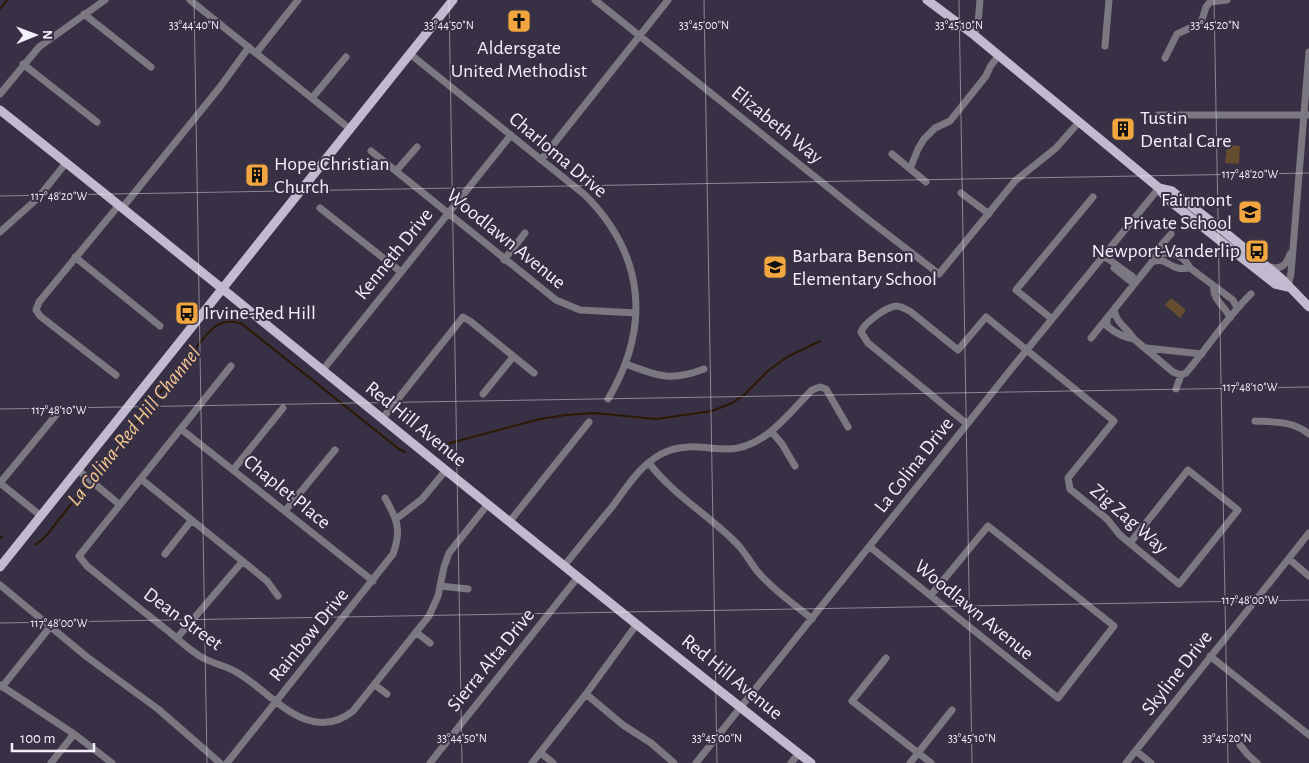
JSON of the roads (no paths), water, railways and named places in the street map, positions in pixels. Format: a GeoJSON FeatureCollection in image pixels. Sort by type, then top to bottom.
{"type":"FeatureCollection","features":[{"type":"Feature","properties":{"kind":"main road"},"geometry":{"type":"LineString","coordinates":[[0,567],[453,0]]}},
{"type":"Feature","properties":{"kind":"main road"},"geometry":{"type":"LineString","coordinates":[[927,0],[974,35],[1159,188],[1166,198],[1274,284],[1288,287]]}},
{"type":"Feature","properties":{"kind":"main road","name":"Red Hill Avenue"},"geometry":{"type":"LineString","coordinates":[[0,110],[636,624],[812,763]]}},
{"type":"Feature","properties":{"kind":"main road"},"geometry":{"type":"LineString","coordinates":[[1159,188],[1172,191],[1282,279],[1309,307]]}},
{"type":"Feature","properties":{"kind":"street"},"geometry":{"type":"LineString","coordinates":[[0,94],[23,64],[47,40],[105,0]]}},
{"type":"Feature","properties":{"kind":"street"},"geometry":{"type":"LineString","coordinates":[[190,0],[350,129]]}},
{"type":"Feature","properties":{"kind":"street"},"geometry":{"type":"LineString","coordinates":[[256,53],[298,0]]}},
{"type":"Feature","properties":{"kind":"street","name":"Elizabeth Way"},"geometry":{"type":"LineString","coordinates":[[595,0],[865,217],[939,274],[989,214]]}},
{"type":"Feature","properties":{"kind":"street"},"geometry":{"type":"LineString","coordinates":[[541,160],[668,0]]}},
{"type":"Feature","properties":{"kind":"street"},"geometry":{"type":"LineString","coordinates":[[974,35],[978,23],[980,0]]}},
{"type":"Feature","properties":{"kind":"street"},"geometry":{"type":"LineString","coordinates":[[1105,46],[1109,0]]}},
{"type":"Feature","properties":{"kind":"street"},"geometry":{"type":"LineString","coordinates":[[1165,58],[1177,34],[1201,23],[1206,7],[1210,2],[1227,0]]}},
{"type":"Feature","properties":{"kind":"street"},"geometry":{"type":"LineString","coordinates":[[84,14],[151,68]]}},
{"type":"Feature","properties":{"kind":"street"},"geometry":{"type":"LineString","coordinates":[[116,375],[40,316],[36,310],[76,257],[220,87],[249,47]]}},
{"type":"Feature","properties":{"kind":"street"},"geometry":{"type":"LineString","coordinates":[[1288,287],[1291,273],[1292,246],[1306,115],[1309,52]]}},
{"type":"Feature","properties":{"kind":"street","name":"Charloma Drive"},"geometry":{"type":"LineString","coordinates":[[410,54],[585,195],[608,221],[628,260],[634,285],[636,313],[633,337],[626,364],[608,399]]}},
{"type":"Feature","properties":{"kind":"street"},"geometry":{"type":"LineString","coordinates":[[910,169],[924,139],[935,128],[950,121],[986,76],[998,56]]}},
{"type":"Feature","properties":{"kind":"street"},"geometry":{"type":"LineString","coordinates":[[312,98],[346,57]]}},
{"type":"Feature","properties":{"kind":"street"},"geometry":{"type":"LineString","coordinates":[[23,64],[97,122]]}},
{"type":"Feature","properties":{"kind":"street"},"geometry":{"type":"LineString","coordinates":[[1158,115],[1306,115]]}},
{"type":"Feature","properties":{"kind":"street"},"geometry":{"type":"LineString","coordinates":[[962,193],[989,214],[1015,181],[1056,148],[1079,122]]}},
{"type":"Feature","properties":{"kind":"street","name":"Kenneth Drive"},"geometry":{"type":"LineString","coordinates":[[322,371],[511,135]]}},
{"type":"Feature","properties":{"kind":"street"},"geometry":{"type":"LineString","coordinates":[[396,171],[417,147]]}},
{"type":"Feature","properties":{"kind":"street","name":"Woodlawn Avenue"},"geometry":{"type":"LineString","coordinates":[[371,151],[547,295],[564,305],[580,310],[636,313]]}},
{"type":"Feature","properties":{"kind":"street"},"geometry":{"type":"LineString","coordinates":[[892,154],[926,182]]}},
{"type":"Feature","properties":{"kind":"street"},"geometry":{"type":"LineString","coordinates":[[0,232],[36,199],[66,163]]}},
{"type":"Feature","properties":{"kind":"street","name":"La Colina Drive"},"geometry":{"type":"LineString","coordinates":[[696,763],[870,548],[967,424],[1159,188]]}},
{"type":"Feature","properties":{"kind":"street"},"geometry":{"type":"LineString","coordinates":[[1052,319],[1016,290],[1093,197]]}},
{"type":"Feature","properties":{"kind":"street"},"geometry":{"type":"LineString","coordinates":[[320,208],[401,272]]}},
{"type":"Feature","properties":{"kind":"street"},"geometry":{"type":"LineString","coordinates":[[504,260],[525,233]]}},
{"type":"Feature","properties":{"kind":"street"},"geometry":{"type":"LineString","coordinates":[[1092,338],[1152,262],[1157,254],[1157,250],[1171,234]]}},
{"type":"Feature","properties":{"kind":"street"},"geometry":{"type":"LineString","coordinates":[[1165,241],[1168,252]]}},
{"type":"Feature","properties":{"kind":"street"},"geometry":{"type":"LineString","coordinates":[[1265,265],[1277,268],[1282,267],[1287,261],[1292,246]]}},
{"type":"Feature","properties":{"kind":"street"},"geometry":{"type":"LineString","coordinates":[[1157,254],[1176,253],[1186,261],[1190,268],[1233,300],[1237,308]]}},
{"type":"Feature","properties":{"kind":"street"},"geometry":{"type":"LineString","coordinates":[[76,257],[160,326]]}},
{"type":"Feature","properties":{"kind":"street"},"geometry":{"type":"LineString","coordinates":[[1103,258],[1135,283]]}},
{"type":"Feature","properties":{"kind":"street"},"geometry":{"type":"LineString","coordinates":[[1152,262],[1161,260],[1169,262],[1178,268],[1190,268]]}},
{"type":"Feature","properties":{"kind":"street"},"geometry":{"type":"LineString","coordinates":[[1214,287],[1213,292],[1216,299],[1226,309],[1230,318]]}},
{"type":"Feature","properties":{"kind":"street"},"geometry":{"type":"LineString","coordinates":[[1107,319],[1107,326],[1112,331],[1120,336],[1134,340],[1173,372],[1181,375],[1186,373],[1237,308],[1251,294]]}},
{"type":"Feature","properties":{"kind":"street"},"geometry":{"type":"LineString","coordinates":[[967,424],[868,343],[861,332],[862,327],[885,310],[895,306],[902,307],[911,312],[958,350],[986,316],[1027,350]]}},
{"type":"Feature","properties":{"kind":"street"},"geometry":{"type":"LineString","coordinates":[[1114,310],[1116,318],[1134,340]]}},
{"type":"Feature","properties":{"kind":"street"},"geometry":{"type":"LineString","coordinates":[[382,419],[463,317],[534,373]]}},
{"type":"Feature","properties":{"kind":"street"},"geometry":{"type":"LineString","coordinates":[[1143,347],[1197,354],[1202,353]]}},
{"type":"Feature","properties":{"kind":"street","name":"Zig Zag Way"},"geometry":{"type":"LineString","coordinates":[[1027,350],[1114,421],[1068,478],[1070,489],[1107,519],[1130,544],[1179,584],[1238,510],[1188,470],[1130,544]]}},
{"type":"Feature","properties":{"kind":"street"},"geometry":{"type":"LineString","coordinates":[[483,394],[514,357]]}},
{"type":"Feature","properties":{"kind":"street"},"geometry":{"type":"LineString","coordinates":[[626,364],[655,375],[669,377],[688,375],[704,369]]}},
{"type":"Feature","properties":{"kind":"street"},"geometry":{"type":"LineString","coordinates":[[78,470],[120,504],[231,366]]}},
{"type":"Feature","properties":{"kind":"street"},"geometry":{"type":"LineString","coordinates":[[1176,389],[1181,375]]}},
{"type":"Feature","properties":{"kind":"street"},"geometry":{"type":"LineString","coordinates":[[564,566],[641,471],[667,451],[694,446],[729,449],[755,443],[771,431],[812,390],[820,387],[826,389],[848,427]]}},
{"type":"Feature","properties":{"kind":"street"},"geometry":{"type":"LineString","coordinates":[[233,470],[283,408]]}},
{"type":"Feature","properties":{"kind":"street"},"geometry":{"type":"LineString","coordinates":[[41,516],[0,483],[56,415]]}},
{"type":"Feature","properties":{"kind":"street"},"geometry":{"type":"LineString","coordinates":[[1255,421],[1296,425],[1309,434]]}},
{"type":"Feature","properties":{"kind":"street"},"geometry":{"type":"LineString","coordinates":[[510,521],[589,422]]}},
{"type":"Feature","properties":{"kind":"street","name":"Chaplet Place"},"geometry":{"type":"LineString","coordinates":[[181,429],[373,581]]}},
{"type":"Feature","properties":{"kind":"street"},"geometry":{"type":"LineString","coordinates":[[771,431],[782,444],[795,466]]}},
{"type":"Feature","properties":{"kind":"street"},"geometry":{"type":"LineString","coordinates":[[285,512],[335,450]]}},
{"type":"Feature","properties":{"kind":"street"},"geometry":{"type":"LineString","coordinates":[[649,463],[672,490],[740,547],[757,571],[812,620]]}},
{"type":"Feature","properties":{"kind":"street"},"geometry":{"type":"LineString","coordinates":[[396,519],[422,499],[446,470]]}},
{"type":"Feature","properties":{"kind":"street"},"geometry":{"type":"LineString","coordinates":[[140,480],[267,581],[278,596]]}},
{"type":"Feature","properties":{"kind":"street","name":"Rainbow Drive"},"geometry":{"type":"LineString","coordinates":[[227,763],[394,554],[398,536],[396,519],[386,498]]}},
{"type":"Feature","properties":{"kind":"street","name":"Dean Street"},"geometry":{"type":"LineString","coordinates":[[120,504],[79,556],[87,566],[202,658],[237,672],[289,712],[316,722],[328,722],[345,717],[353,711],[375,685]]}},
{"type":"Feature","properties":{"kind":"street"},"geometry":{"type":"LineString","coordinates":[[387,694],[375,685],[435,606],[444,566],[449,553],[488,504]]}},
{"type":"Feature","properties":{"kind":"street"},"geometry":{"type":"LineString","coordinates":[[165,554],[191,521]]}},
{"type":"Feature","properties":{"kind":"street","name":"Woodlawn Avenue"},"geometry":{"type":"LineString","coordinates":[[870,548],[1058,698],[1114,626],[988,526],[931,595]]}},
{"type":"Feature","properties":{"kind":"street","name":"Skyline Drive"},"geometry":{"type":"LineString","coordinates":[[1126,763],[1309,533]]}},
{"type":"Feature","properties":{"kind":"street"},"geometry":{"type":"LineString","coordinates":[[1288,559],[1309,576]]}},
{"type":"Feature","properties":{"kind":"street"},"geometry":{"type":"LineString","coordinates":[[177,638],[242,562]]}},
{"type":"Feature","properties":{"kind":"street","name":"Sierra Alta Drive"},"geometry":{"type":"LineString","coordinates":[[430,763],[578,577]]}},
{"type":"Feature","properties":{"kind":"street"},"geometry":{"type":"LineString","coordinates":[[0,585],[87,657],[158,708],[220,763]]}},
{"type":"Feature","properties":{"kind":"street"},"geometry":{"type":"LineString","coordinates":[[440,586],[468,589]]}},
{"type":"Feature","properties":{"kind":"street"},"geometry":{"type":"LineString","coordinates":[[532,763],[586,694],[636,624]]}},
{"type":"Feature","properties":{"kind":"street"},"geometry":{"type":"LineString","coordinates":[[50,627],[1,686],[74,734],[112,763]]}},
{"type":"Feature","properties":{"kind":"street"},"geometry":{"type":"LineString","coordinates":[[416,632],[430,643]]}},
{"type":"Feature","properties":{"kind":"street"},"geometry":{"type":"LineString","coordinates":[[1210,656],[1309,735]]}},
{"type":"Feature","properties":{"kind":"street"},"geometry":{"type":"LineString","coordinates":[[886,658],[852,701],[931,763]]}},
{"type":"Feature","properties":{"kind":"street"},"geometry":{"type":"LineString","coordinates":[[586,694],[623,725],[651,743],[674,763]]}},
{"type":"Feature","properties":{"kind":"street"},"geometry":{"type":"LineString","coordinates":[[910,763],[952,710]]}},
{"type":"Feature","properties":{"kind":"street"},"geometry":{"type":"LineString","coordinates":[[51,763],[74,734]]}},
{"type":"Feature","properties":{"kind":"street"},"geometry":{"type":"LineString","coordinates":[[1240,745],[1257,763]]}},
{"type":"Feature","properties":{"kind":"street"},"geometry":{"type":"LineString","coordinates":[[1136,751],[1151,763]]}},
{"type":"Feature","properties":{"kind":"street"},"geometry":{"type":"LineString","coordinates":[[541,753],[553,763]]}},
{"type":"Feature","properties":{"kind":"street"},"geometry":{"type":"LineString","coordinates":[[791,763],[799,753]]}},
{"type":"Feature","properties":{"kind":"waterway"},"geometry":{"type":"LineString","coordinates":[[0,9],[7,0]]}},
{"type":"Feature","properties":{"kind":"waterway","name":"La Colina-Red Hill Channel"},"geometry":{"type":"LineString","coordinates":[[92,478],[207,334],[219,324],[232,321],[242,324],[405,452]]}},
{"type":"Feature","properties":{"kind":"waterway","name":"La Colina-Red Hill Channel"},"geometry":{"type":"LineString","coordinates":[[435,447],[540,419],[566,415],[594,413],[656,419],[712,411],[732,403],[744,395],[769,370],[787,357],[820,341]]}},
{"type":"Feature","properties":{"kind":"waterway","name":"La Colina-Red Hill Channel"},"geometry":{"type":"LineString","coordinates":[[35,545],[45,537],[89,482]]}},
{"type":"Feature","properties":{"kind":"place","name":"Aldersgate United Methodist"},"geometry":{"type":"Point","coordinates":[519,21]}},
{"type":"Feature","properties":{"kind":"place","name":"Tustin Dental Care"},"geometry":{"type":"Point","coordinates":[1123,129]}},
{"type":"Feature","properties":{"kind":"place","name":"Hope Christian Church"},"geometry":{"type":"Point","coordinates":[257,175]}},
{"type":"Feature","properties":{"kind":"place","name":"Fairmont Private School"},"geometry":{"type":"Point","coordinates":[1250,212]}},
{"type":"Feature","properties":{"kind":"place","name":"Newport-Vanderlip"},"geometry":{"type":"Point","coordinates":[1257,251]}},
{"type":"Feature","properties":{"kind":"place","name":"Barbara Benson Elementary School"},"geometry":{"type":"Point","coordinates":[775,267]}},
{"type":"Feature","properties":{"kind":"place","name":"Irvine-Red Hill"},"geometry":{"type":"Point","coordinates":[187,313]}}]}
